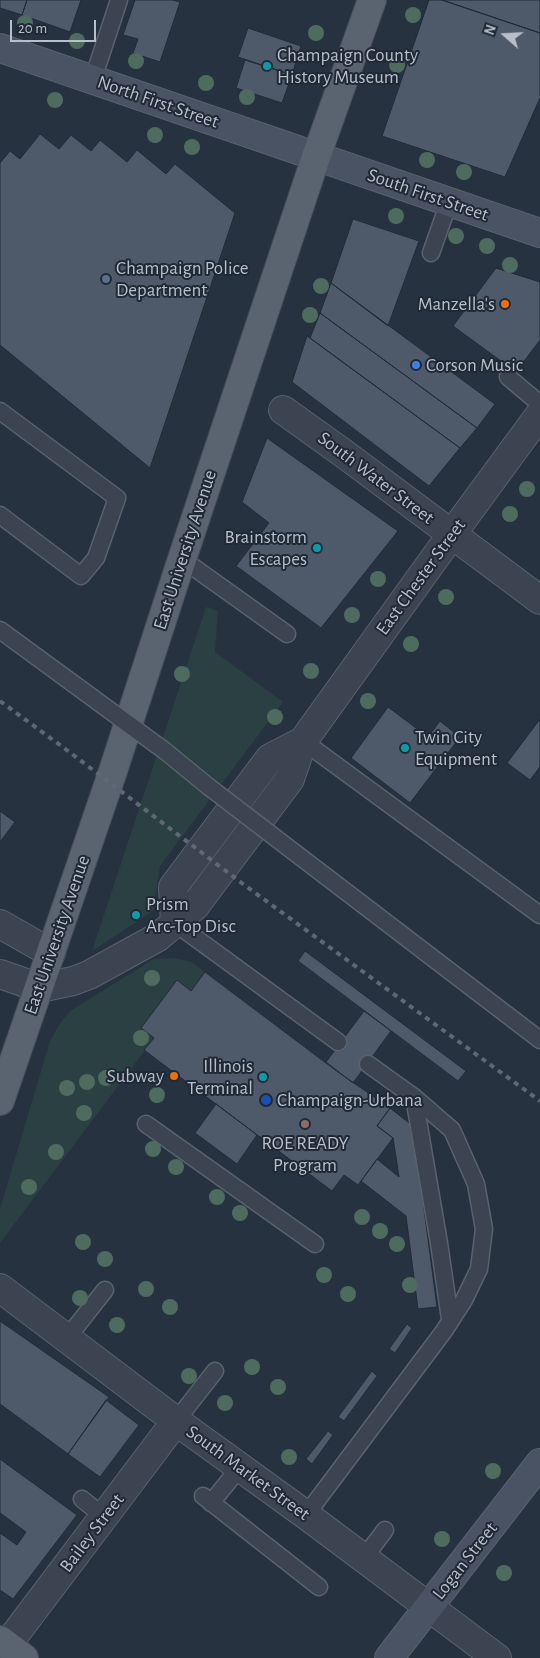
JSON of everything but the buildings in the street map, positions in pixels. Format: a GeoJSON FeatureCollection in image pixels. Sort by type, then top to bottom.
{"type":"FeatureCollection","features":[{"type":"Feature","properties":{"kind":"main road","name":"East University Avenue"},"geometry":{"type":"LineString","coordinates":[[0,1099],[40,988],[113,771],[316,157],[372,0]]}},
{"type":"Feature","properties":{"kind":"street","name":"North First Street"},"geometry":{"type":"LineString","coordinates":[[0,48],[316,157]]}},
{"type":"Feature","properties":{"kind":"street","name":"South First Street"},"geometry":{"type":"LineString","coordinates":[[316,157],[540,233]]}},
{"type":"Feature","properties":{"kind":"street","name":"South Water Street"},"geometry":{"type":"LineString","coordinates":[[283,410],[343,452],[540,600]]}},
{"type":"Feature","properties":{"kind":"street","name":"East Chester Street"},"geometry":{"type":"LineString","coordinates":[[40,988],[73,981],[89,975],[158,937],[195,906],[290,779],[303,742],[540,414]]}},
{"type":"Feature","properties":{"kind":"street"},"geometry":{"type":"LineString","coordinates":[[0,924],[51,953]]}},
{"type":"Feature","properties":{"kind":"street"},"geometry":{"type":"LineString","coordinates":[[0,974],[40,988]]}},
{"type":"Feature","properties":{"kind":"street","name":"South Market Street"},"geometry":{"type":"LineString","coordinates":[[0,1288],[176,1421],[498,1658]]}},
{"type":"Feature","properties":{"kind":"street","name":"Bailey Street"},"geometry":{"type":"LineString","coordinates":[[8,1650],[176,1421]]}},
{"type":"Feature","properties":{"kind":"street","name":"Logan Street"},"geometry":{"type":"LineString","coordinates":[[389,1658],[540,1463]]}},
{"type":"Feature","properties":{"kind":"lane"},"geometry":{"type":"LineString","coordinates":[[93,79],[119,0]]}},
{"type":"Feature","properties":{"kind":"lane"},"geometry":{"type":"LineString","coordinates":[[431,253],[449,202]]}},
{"type":"Feature","properties":{"kind":"lane"},"geometry":{"type":"LineString","coordinates":[[508,377],[540,404]]}},
{"type":"Feature","properties":{"kind":"lane"},"geometry":{"type":"LineString","coordinates":[[0,412],[116,498],[96,558],[81,576],[0,515]]}},
{"type":"Feature","properties":{"kind":"lane"},"geometry":{"type":"LineString","coordinates":[[182,560],[287,634]]}},
{"type":"Feature","properties":{"kind":"lane"},"geometry":{"type":"LineString","coordinates":[[0,630],[165,751],[209,787],[540,1040]]}},
{"type":"Feature","properties":{"kind":"lane"},"geometry":{"type":"LineString","coordinates":[[303,742],[540,914]]}},
{"type":"Feature","properties":{"kind":"lane"},"geometry":{"type":"LineString","coordinates":[[175,923],[338,1042]]}},
{"type":"Feature","properties":{"kind":"lane"},"geometry":{"type":"LineString","coordinates":[[306,1515],[444,1331],[464,1300],[479,1269],[484,1229],[476,1184],[452,1130],[414,1097],[368,1064]]}},
{"type":"Feature","properties":{"kind":"lane"},"geometry":{"type":"LineString","coordinates":[[414,1097],[450,1319]]}},
{"type":"Feature","properties":{"kind":"lane"},"geometry":{"type":"LineString","coordinates":[[146,1124],[315,1244]]}},
{"type":"Feature","properties":{"kind":"lane"},"geometry":{"type":"LineString","coordinates":[[67,1338],[105,1290]]}},
{"type":"Feature","properties":{"kind":"lane"},"geometry":{"type":"LineString","coordinates":[[176,1421],[215,1371]]}},
{"type":"Feature","properties":{"kind":"lane"},"geometry":{"type":"LineString","coordinates":[[240,1467],[207,1500],[319,1587]]}},
{"type":"Feature","properties":{"kind":"lane"},"geometry":{"type":"LineString","coordinates":[[82,1499],[104,1517]]}},
{"type":"Feature","properties":{"kind":"lane"},"geometry":{"type":"LineString","coordinates":[[364,1558],[385,1530]]}},
{"type":"Feature","properties":{"kind":"green space"},"geometry":{"type":"Polygon","coordinates":[[[206,607],[218,611],[215,652],[283,702],[160,866],[153,911],[92,951],[206,607]]]}},
{"type":"Feature","properties":{"kind":"green space"},"geometry":{"type":"Polygon","coordinates":[[[175,958],[191,962],[205,972],[191,991],[177,980],[141,1028],[154,1038],[0,1243],[0,1209],[50,1041],[59,1025],[70,1011],[154,959],[175,958]]]}},
{"type":"Feature","properties":{"kind":"railway"},"geometry":{"type":"LineString","coordinates":[[0,701],[243,884],[540,1101]]}},
{"type":"Feature","properties":{"kind":"place","name":"Champaign County History Museum"},"geometry":{"type":"Point","coordinates":[267,66]}},
{"type":"Feature","properties":{"kind":"place","name":"Champaign Police Department"},"geometry":{"type":"Point","coordinates":[106,279]}},
{"type":"Feature","properties":{"kind":"place","name":"Manzella's"},"geometry":{"type":"Point","coordinates":[505,304]}},
{"type":"Feature","properties":{"kind":"place","name":"Corson Music"},"geometry":{"type":"Point","coordinates":[416,365]}},
{"type":"Feature","properties":{"kind":"place","name":"Brainstorm Escapes"},"geometry":{"type":"Point","coordinates":[317,548]}},
{"type":"Feature","properties":{"kind":"place","name":"Twin City Equipment"},"geometry":{"type":"Point","coordinates":[405,748]}},
{"type":"Feature","properties":{"kind":"place","name":"Prism Arc-Top Disc"},"geometry":{"type":"Point","coordinates":[136,915]}},
{"type":"Feature","properties":{"kind":"place","name":"Subway"},"geometry":{"type":"Point","coordinates":[174,1076]}},
{"type":"Feature","properties":{"kind":"place","name":"Illinois Terminal"},"geometry":{"type":"Point","coordinates":[263,1077]}},
{"type":"Feature","properties":{"kind":"place","name":"Champaign-Urbana"},"geometry":{"type":"Point","coordinates":[266,1100]}},
{"type":"Feature","properties":{"kind":"place","name":"ROE READY Program"},"geometry":{"type":"Point","coordinates":[305,1124]}}]}
